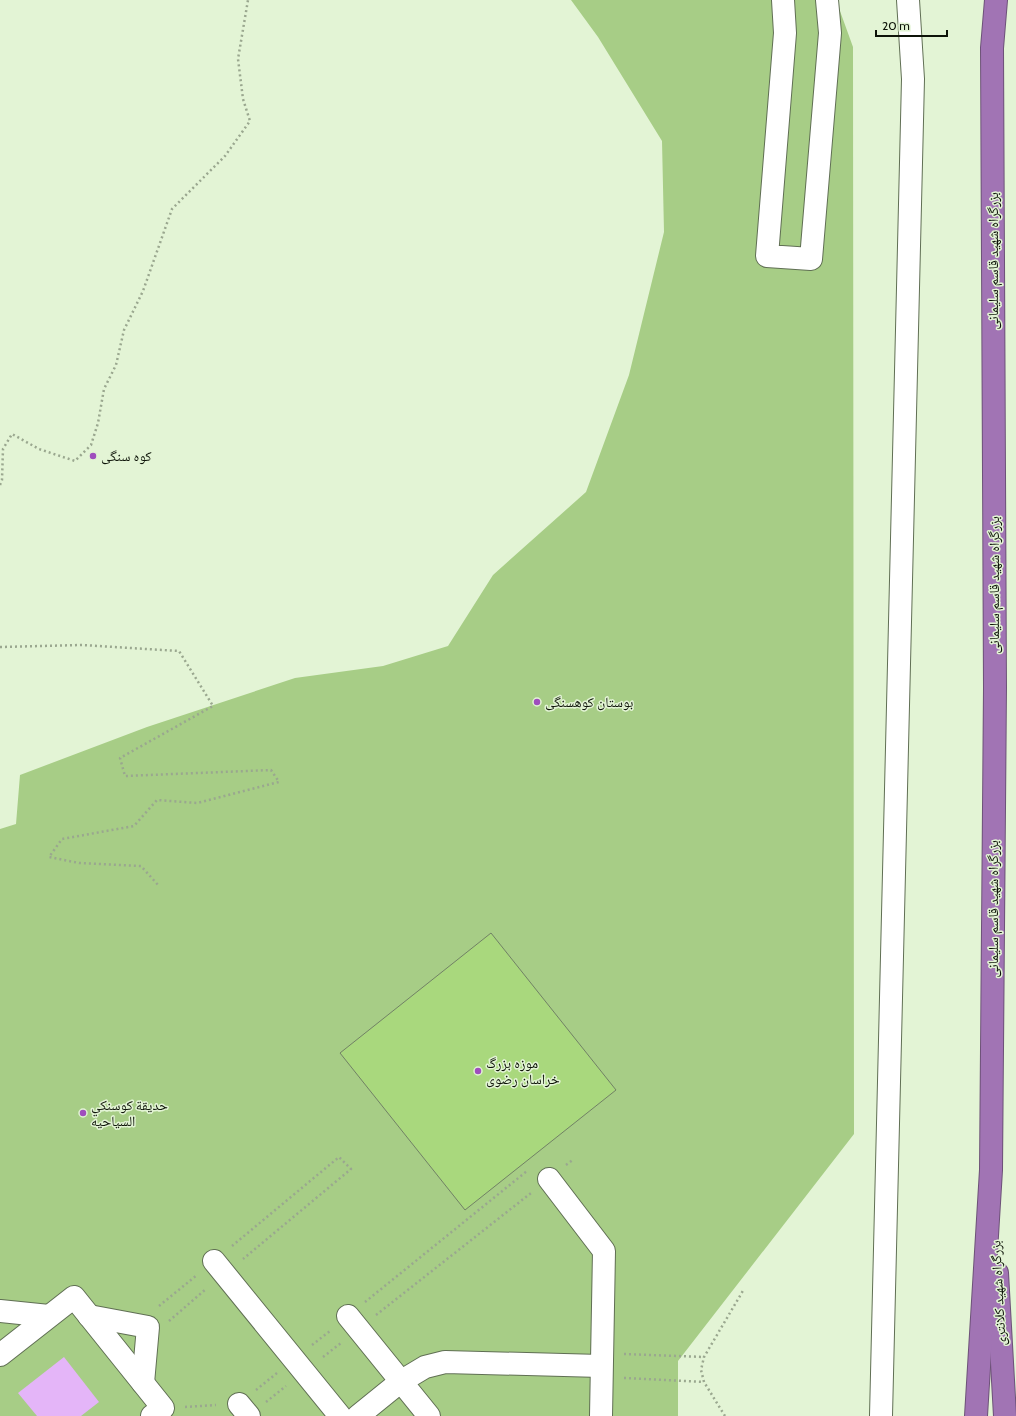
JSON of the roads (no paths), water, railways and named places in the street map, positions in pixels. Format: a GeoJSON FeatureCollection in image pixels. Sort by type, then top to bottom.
{"type":"FeatureCollection","features":[{"type":"Feature","properties":{"kind":"highway","name":"بزرگراه شهید قاسم سلیمانی"},"geometry":{"type":"LineString","coordinates":[[991,1170],[995,687],[992,48],[996,0]]}},
{"type":"Feature","properties":{"kind":"highway"},"geometry":{"type":"LineString","coordinates":[[976,1416],[991,1170]]}},
{"type":"Feature","properties":{"kind":"highway","name":"بزرگراه شهید کلانتری"},"geometry":{"type":"LineString","coordinates":[[991,1170],[1005,1416]]}},
{"type":"Feature","properties":{"kind":"street"},"geometry":{"type":"LineString","coordinates":[[782,0],[785,33],[767,256],[811,259],[830,33],[827,0]]}},
{"type":"Feature","properties":{"kind":"street"},"geometry":{"type":"LineString","coordinates":[[881,1416],[913,79],[908,0]]}},
{"type":"Feature","properties":{"kind":"street"},"geometry":{"type":"LineString","coordinates":[[549,1179],[604,1251],[600,1416]]}},
{"type":"Feature","properties":{"kind":"street"},"geometry":{"type":"LineString","coordinates":[[220,1267],[340,1416]]}},
{"type":"Feature","properties":{"kind":"street"},"geometry":{"type":"LineString","coordinates":[[0,1355],[74,1297],[143,1383],[157,1412]]}},
{"type":"Feature","properties":{"kind":"street"},"geometry":{"type":"LineString","coordinates":[[0,1311],[49,1316]]}},
{"type":"Feature","properties":{"kind":"street"},"geometry":{"type":"LineString","coordinates":[[90,1316],[142,1332],[143,1383]]}},
{"type":"Feature","properties":{"kind":"street"},"geometry":{"type":"LineString","coordinates":[[353,1322],[429,1416]]}},
{"type":"Feature","properties":{"kind":"street"},"geometry":{"type":"LineString","coordinates":[[358,1416],[401,1382],[425,1367],[445,1362],[602,1365]]}},
{"type":"Feature","properties":{"kind":"place","name":"کوه سنگی"},"geometry":{"type":"Point","coordinates":[93,456]}},
{"type":"Feature","properties":{"kind":"place","name":"بوستان کوهسنگی"},"geometry":{"type":"Point","coordinates":[537,702]}},
{"type":"Feature","properties":{"kind":"place","name":"موزه بزرگ خراسان رضوی"},"geometry":{"type":"Point","coordinates":[478,1071]}},
{"type":"Feature","properties":{"kind":"place","name":"حديقة كوسنكي السياحيه"},"geometry":{"type":"Point","coordinates":[83,1113]}}]}
